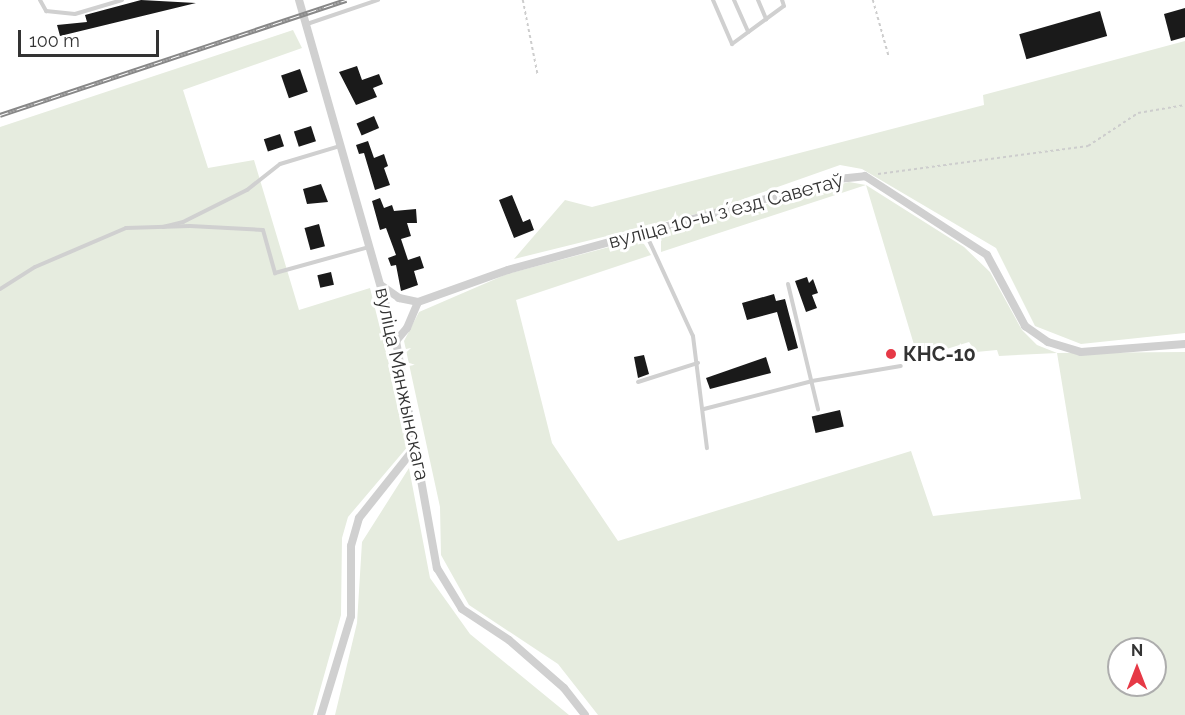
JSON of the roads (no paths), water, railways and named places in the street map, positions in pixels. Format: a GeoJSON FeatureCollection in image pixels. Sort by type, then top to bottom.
{"type":"FeatureCollection","features":[{"type":"Feature","properties":{"kind":"street","name":"вуліца Мянжынскага"},"geometry":{"type":"LineString","coordinates":[[299,0],[396,341],[417,445],[437,568],[462,609],[509,640],[564,688],[585,715]]}},
{"type":"Feature","properties":{"kind":"street","name":"вуліца 10-ы зʼезд Саветаў"},"geometry":{"type":"LineString","coordinates":[[418,302],[508,270],[865,176],[987,255],[1025,326],[1047,342],[1081,352],[1185,345]]}},
{"type":"Feature","properties":{"kind":"street"},"geometry":{"type":"LineString","coordinates":[[382,286],[399,297],[418,302],[407,328],[396,341]]}},
{"type":"Feature","properties":{"kind":"street"},"geometry":{"type":"LineString","coordinates":[[321,715],[351,616],[351,546],[359,518],[417,445]]}},
{"type":"Feature","properties":{"kind":"lane"},"geometry":{"type":"LineString","coordinates":[[40,0],[46,11],[75,14],[122,0]]}},
{"type":"Feature","properties":{"kind":"lane"},"geometry":{"type":"LineString","coordinates":[[306,24],[378,0]]}},
{"type":"Feature","properties":{"kind":"lane"},"geometry":{"type":"LineString","coordinates":[[712,0],[732,44],[784,6],[782,0]]}},
{"type":"Feature","properties":{"kind":"lane"},"geometry":{"type":"LineString","coordinates":[[734,0],[748,33]]}},
{"type":"Feature","properties":{"kind":"lane"},"geometry":{"type":"LineString","coordinates":[[758,0],[766,19]]}},
{"type":"Feature","properties":{"kind":"lane"},"geometry":{"type":"LineString","coordinates":[[151,230],[211,209],[247,190],[280,164],[341,146]]}},
{"type":"Feature","properties":{"kind":"lane"},"geometry":{"type":"LineString","coordinates":[[0,289],[35,267],[90,247],[108,234],[126,228],[151,230],[190,226],[263,230],[275,273],[369,247]]}},
{"type":"Feature","properties":{"kind":"lane"},"geometry":{"type":"LineString","coordinates":[[645,233],[693,336],[704,409],[707,448]]}},
{"type":"Feature","properties":{"kind":"lane"},"geometry":{"type":"LineString","coordinates":[[788,284],[818,409]]}},
{"type":"Feature","properties":{"kind":"lane"},"geometry":{"type":"LineString","coordinates":[[638,382],[698,363]]}},
{"type":"Feature","properties":{"kind":"lane"},"geometry":{"type":"LineString","coordinates":[[704,409],[812,381],[901,366]]}},
{"type":"Feature","properties":{"kind":"railway"},"geometry":{"type":"LineString","coordinates":[[0,115],[346,0]]}},
{"type":"Feature","properties":{"kind":"place","name":"КНС-10"},"geometry":{"type":"Point","coordinates":[891,354]}}]}
